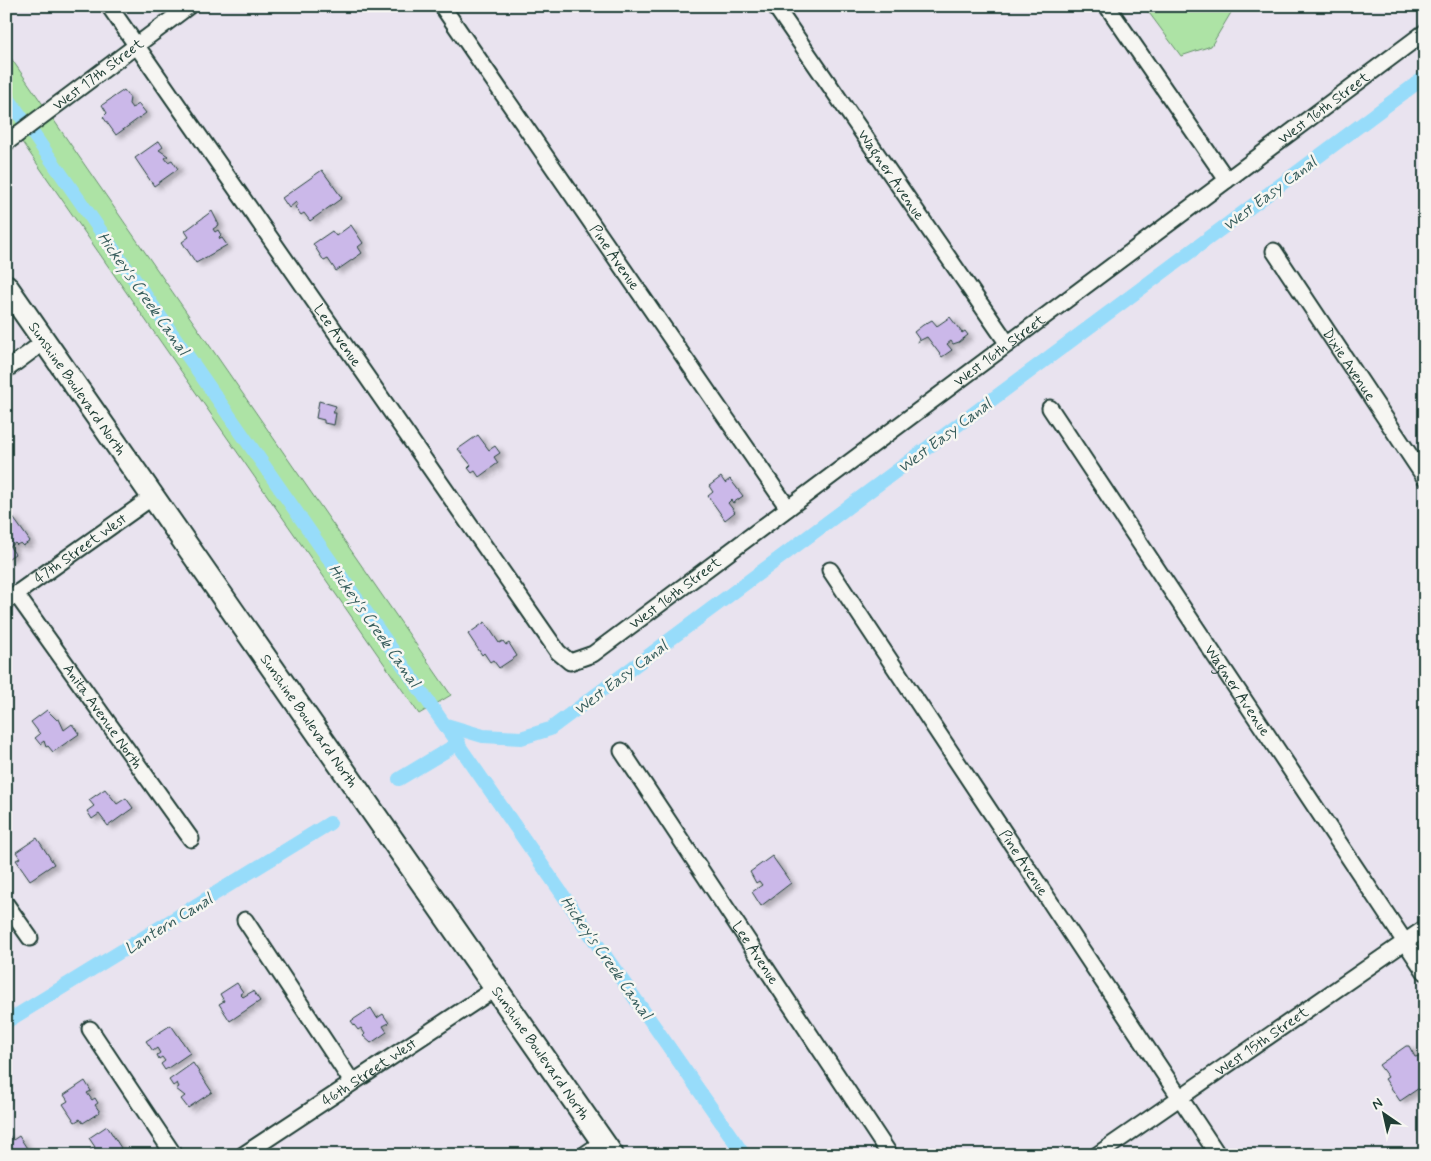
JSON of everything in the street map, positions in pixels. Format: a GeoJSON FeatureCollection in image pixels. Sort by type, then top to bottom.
{"type":"FeatureCollection","features":[{"type":"Feature","properties":{"kind":"street","name":"Lee Avenue"},"geometry":{"type":"LineString","coordinates":[[109,6],[558,652],[570,662]]}},
{"type":"Feature","properties":{"kind":"street","name":"West 17th Street"},"geometry":{"type":"LineString","coordinates":[[6,143],[189,6]]}},
{"type":"Feature","properties":{"kind":"street","name":"Pine Avenue"},"geometry":{"type":"LineString","coordinates":[[442,6],[788,508]]}},
{"type":"Feature","properties":{"kind":"street","name":"Wagner Avenue"},"geometry":{"type":"LineString","coordinates":[[775,6],[1008,344]]}},
{"type":"Feature","properties":{"kind":"street"},"geometry":{"type":"LineString","coordinates":[[1107,6],[1227,180]]}},
{"type":"Feature","properties":{"kind":"street","name":"West 16th Street"},"geometry":{"type":"LineString","coordinates":[[570,662],[593,654],[1425,32]]}},
{"type":"Feature","properties":{"kind":"street","name":"Dixie Avenue"},"geometry":{"type":"LineString","coordinates":[[1274,251],[1425,478]]}},
{"type":"Feature","properties":{"kind":"street","name":"Sunshine Boulevard North"},"geometry":{"type":"LineString","coordinates":[[6,286],[607,1148]]}},
{"type":"Feature","properties":{"kind":"street"},"geometry":{"type":"LineString","coordinates":[[6,370],[45,341]]}},
{"type":"Feature","properties":{"kind":"street","name":"Wagner Avenue"},"geometry":{"type":"LineString","coordinates":[[1050,408],[1425,972]]}},
{"type":"Feature","properties":{"kind":"street","name":"47th Street West"},"geometry":{"type":"LineString","coordinates":[[11,597],[154,496]]}},
{"type":"Feature","properties":{"kind":"street","name":"Pine Avenue"},"geometry":{"type":"LineString","coordinates":[[830,570],[1218,1155]]}},
{"type":"Feature","properties":{"kind":"street","name":"Anita Avenue North"},"geometry":{"type":"LineString","coordinates":[[11,597],[191,839]]}},
{"type":"Feature","properties":{"kind":"street","name":"Lee Avenue"},"geometry":{"type":"LineString","coordinates":[[622,751],[890,1155]]}},
{"type":"Feature","properties":{"kind":"street"},"geometry":{"type":"LineString","coordinates":[[6,904],[30,938]]}},
{"type":"Feature","properties":{"kind":"street"},"geometry":{"type":"LineString","coordinates":[[245,920],[352,1082]]}},
{"type":"Feature","properties":{"kind":"street","name":"West 15th Street"},"geometry":{"type":"LineString","coordinates":[[1097,1155],[1425,928]]}},
{"type":"Feature","properties":{"kind":"street","name":"46th Street West"},"geometry":{"type":"LineString","coordinates":[[243,1155],[496,988]]}},
{"type":"Feature","properties":{"kind":"street"},"geometry":{"type":"LineString","coordinates":[[90,1029],[174,1155]]}},
{"type":"Feature","properties":{"kind":"street"},"geometry":{"type":"LineString","coordinates":[[584,1155],[607,1148]]}},
{"type":"Feature","properties":{"kind":"green space"},"geometry":{"type":"Polygon","coordinates":[[[1144,6],[1235,6],[1211,46],[1181,56],[1144,6]]]}},
{"type":"Feature","properties":{"kind":"green space"},"geometry":{"type":"Polygon","coordinates":[[[6,51],[451,695],[419,714],[6,119],[6,51]]]}},
{"type":"Feature","properties":{"kind":"building"},"geometry":{"type":"Polygon","coordinates":[[[124,90],[130,98],[129,104],[132,108],[139,104],[146,113],[116,135],[103,117],[107,113],[102,105],[124,90]]]}},
{"type":"Feature","properties":{"kind":"building"},"geometry":{"type":"Polygon","coordinates":[[[159,141],[163,147],[159,150],[168,156],[165,158],[168,162],[172,160],[178,169],[154,186],[135,158],[159,141]]]}},
{"type":"Feature","properties":{"kind":"building"},"geometry":{"type":"Polygon","coordinates":[[[322,170],[342,198],[310,221],[304,213],[301,215],[295,207],[298,205],[296,202],[289,208],[282,198],[322,170]]]}},
{"type":"Feature","properties":{"kind":"building"},"geometry":{"type":"Polygon","coordinates":[[[212,211],[219,225],[213,229],[215,232],[218,230],[221,235],[220,239],[222,238],[227,245],[196,263],[182,242],[189,237],[185,231],[212,211]]]}},
{"type":"Feature","properties":{"kind":"building"},"geometry":{"type":"Polygon","coordinates":[[[351,225],[363,243],[358,247],[362,253],[336,271],[328,259],[324,261],[313,244],[332,231],[336,236],[351,225]]]}},
{"type":"Feature","properties":{"kind":"building"},"geometry":{"type":"Polygon","coordinates":[[[950,317],[962,333],[965,331],[968,335],[959,342],[953,344],[951,341],[947,344],[952,350],[942,357],[927,337],[917,342],[919,339],[914,332],[923,325],[932,320],[937,326],[950,317]]]}},
{"type":"Feature","properties":{"kind":"building"},"geometry":{"type":"Polygon","coordinates":[[[319,401],[336,406],[333,413],[336,413],[334,425],[324,423],[324,420],[316,418],[319,401]]]}},
{"type":"Feature","properties":{"kind":"building"},"geometry":{"type":"Polygon","coordinates":[[[478,435],[489,450],[495,446],[500,453],[494,457],[498,463],[479,477],[475,471],[472,473],[468,468],[471,465],[458,449],[478,435]]]}},
{"type":"Feature","properties":{"kind":"building"},"geometry":{"type":"Polygon","coordinates":[[[721,477],[725,483],[730,479],[743,496],[733,503],[731,500],[728,503],[735,512],[725,520],[708,496],[713,492],[709,486],[721,477]]]}},
{"type":"Feature","properties":{"kind":"building"},"geometry":{"type":"Polygon","coordinates":[[[12,516],[30,541],[23,546],[20,543],[17,545],[15,543],[10,547],[15,554],[6,560],[6,520],[12,516]]]}},
{"type":"Feature","properties":{"kind":"building"},"geometry":{"type":"Polygon","coordinates":[[[485,622],[499,643],[503,641],[506,645],[509,643],[517,656],[499,668],[493,660],[490,662],[484,653],[482,655],[468,634],[485,622]]]}},
{"type":"Feature","properties":{"kind":"building"},"geometry":{"type":"Polygon","coordinates":[[[47,710],[57,720],[59,719],[64,730],[72,724],[79,734],[53,752],[48,746],[46,747],[44,741],[40,744],[35,738],[40,734],[31,722],[47,710]]]}},
{"type":"Feature","properties":{"kind":"building"},"geometry":{"type":"Polygon","coordinates":[[[105,789],[117,804],[126,798],[133,808],[108,826],[99,814],[92,819],[87,811],[94,806],[89,800],[105,789]]]}},
{"type":"Feature","properties":{"kind":"building"},"geometry":{"type":"Polygon","coordinates":[[[37,838],[54,864],[30,880],[16,860],[20,858],[16,852],[37,838]]]}},
{"type":"Feature","properties":{"kind":"building"},"geometry":{"type":"Polygon","coordinates":[[[772,856],[791,883],[761,906],[752,892],[762,885],[759,881],[756,883],[750,872],[772,856]]]}},
{"type":"Feature","properties":{"kind":"building"},"geometry":{"type":"Polygon","coordinates":[[[237,983],[243,992],[240,994],[243,997],[253,991],[260,1001],[230,1021],[219,1004],[224,1001],[220,994],[237,983]]]}},
{"type":"Feature","properties":{"kind":"building"},"geometry":{"type":"Polygon","coordinates":[[[371,1008],[377,1018],[383,1014],[389,1023],[383,1026],[387,1032],[371,1043],[363,1036],[365,1034],[361,1028],[358,1030],[351,1021],[371,1008]]]}},
{"type":"Feature","properties":{"kind":"building"},"geometry":{"type":"Polygon","coordinates":[[[171,1025],[190,1053],[165,1070],[161,1064],[165,1061],[162,1057],[159,1059],[157,1055],[160,1053],[157,1048],[153,1051],[146,1041],[171,1025]]]}},
{"type":"Feature","properties":{"kind":"building"},"geometry":{"type":"Polygon","coordinates":[[[1406,1046],[1409,1046],[1415,1057],[1420,1056],[1423,1060],[1420,1064],[1422,1069],[1425,1067],[1425,1084],[1400,1101],[1385,1079],[1388,1077],[1379,1065],[1406,1046]]]}},
{"type":"Feature","properties":{"kind":"building"},"geometry":{"type":"Polygon","coordinates":[[[193,1063],[212,1092],[188,1108],[181,1099],[185,1096],[176,1089],[179,1087],[177,1083],[173,1086],[169,1080],[193,1063]]]}},
{"type":"Feature","properties":{"kind":"building"},"geometry":{"type":"Polygon","coordinates":[[[85,1081],[91,1091],[87,1093],[92,1100],[95,1098],[98,1103],[95,1105],[100,1112],[83,1123],[80,1119],[75,1122],[63,1104],[68,1101],[64,1095],[85,1081]]]}},
{"type":"Feature","properties":{"kind":"building"},"geometry":{"type":"Polygon","coordinates":[[[107,1126],[121,1148],[112,1155],[93,1155],[90,1150],[95,1147],[89,1138],[107,1126]]]}},
{"type":"Feature","properties":{"kind":"building"},"geometry":{"type":"Polygon","coordinates":[[[9,1135],[13,1140],[19,1136],[28,1150],[23,1155],[6,1155],[6,1137],[9,1135]]]}},
{"type":"Feature","properties":{"kind":"waterway","name":"West Easy Canal"},"geometry":{"type":"LineString","coordinates":[[446,725],[483,736],[521,738],[550,729],[1425,77]]}},
{"type":"Feature","properties":{"kind":"waterway","name":"Hickey's Creek Canal"},"geometry":{"type":"LineString","coordinates":[[6,95],[744,1155]]}},
{"type":"Feature","properties":{"kind":"waterway","name":"Lantern Canal"},"geometry":{"type":"LineString","coordinates":[[399,779],[459,743]]}},
{"type":"Feature","properties":{"kind":"waterway","name":"Lantern Canal"},"geometry":{"type":"LineString","coordinates":[[6,1022],[330,823]]}}]}
